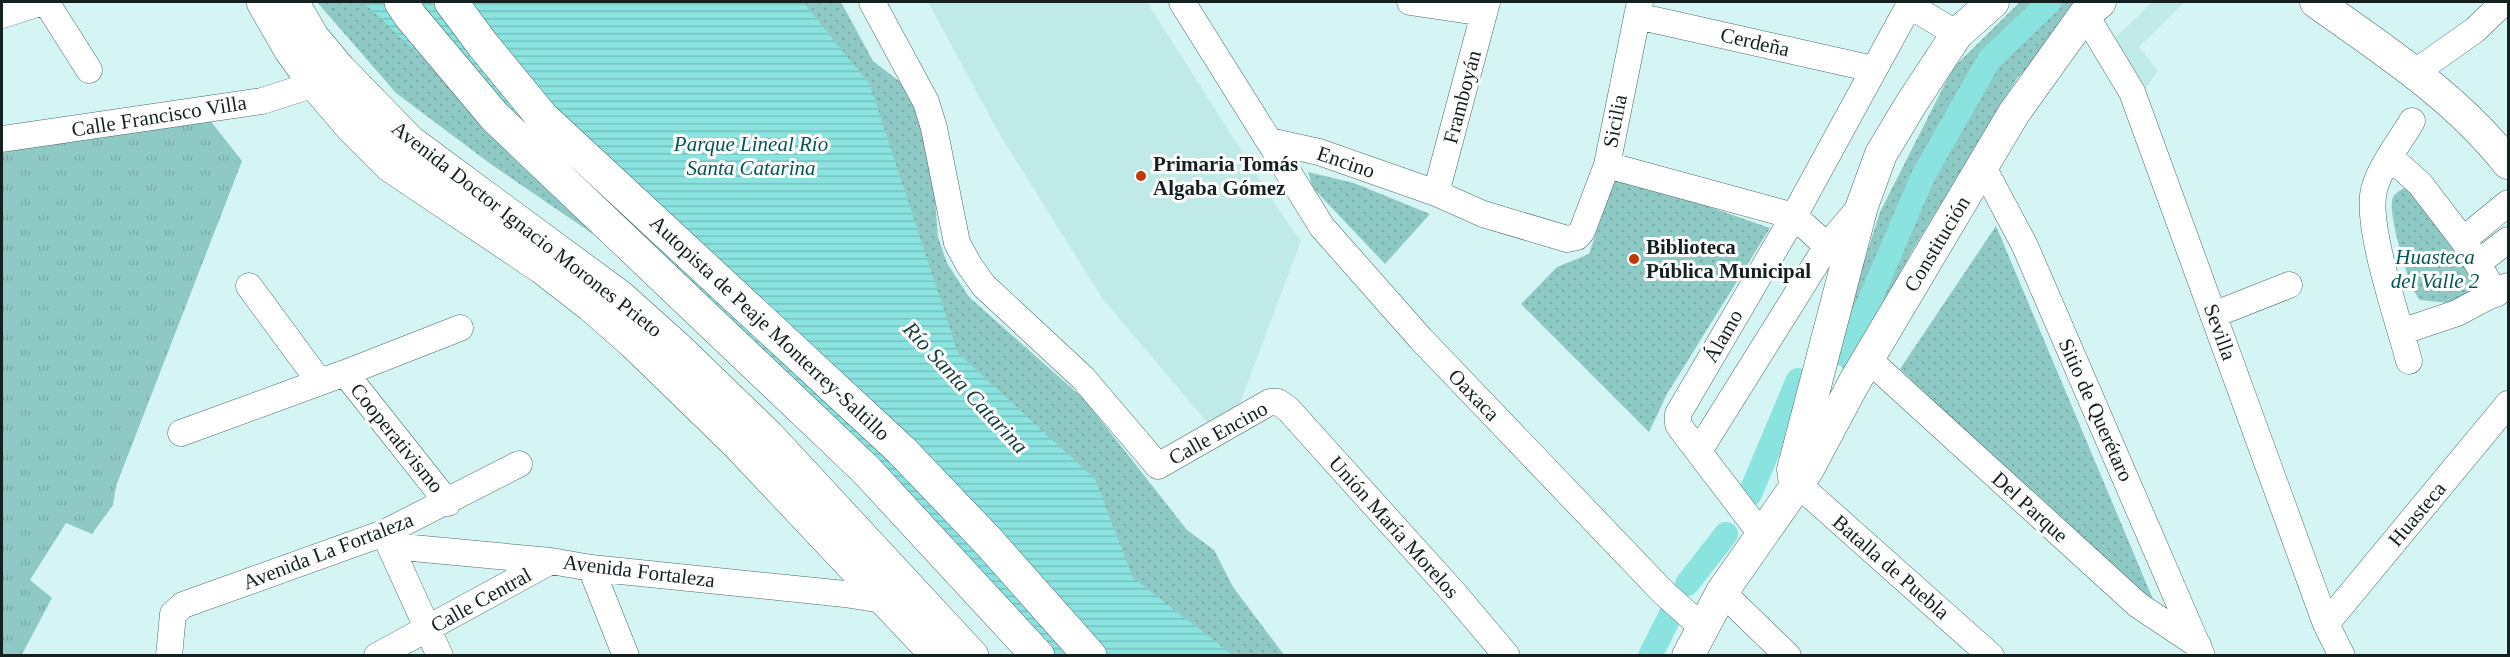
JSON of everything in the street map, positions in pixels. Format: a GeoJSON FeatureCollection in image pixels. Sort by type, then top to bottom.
{"type":"FeatureCollection","features":[{"type":"Feature","properties":{"kind":"main road","name":"Avenida Doctor Ignacio Morones Prieto"},"geometry":{"type":"LineString","coordinates":[[262,2],[290,49],[315,84],[351,126],[391,166],[543,268],[633,342],[698,403],[938,656]]}},
{"type":"Feature","properties":{"kind":"main road","name":"Avenida Doctor Ignacio Morones Prieto"},"geometry":{"type":"LineString","coordinates":[[292,2],[313,38],[339,69],[410,142],[620,297],[678,349],[768,436],[972,656]]}},
{"type":"Feature","properties":{"kind":"main road","name":"Autopista de Peaje Monterrey-Saltillo"},"geometry":{"type":"LineString","coordinates":[[401,2],[495,117],[866,470],[1038,656]]}},
{"type":"Feature","properties":{"kind":"main road","name":"Autopista de Peaje Monterrey-Saltillo"},"geometry":{"type":"LineString","coordinates":[[452,2],[483,45],[542,117],[901,450],[988,541],[1090,656]]}},
{"type":"Feature","properties":{"kind":"street"},"geometry":{"type":"LineString","coordinates":[[2,15],[45,2],[89,70]]}},
{"type":"Feature","properties":{"kind":"street","name":"Calle Encino"},"geometry":{"type":"LineString","coordinates":[[872,2],[926,102],[934,128],[957,243],[969,265],[984,286],[1083,378],[1158,466],[1270,402],[1278,402]]}},
{"type":"Feature","properties":{"kind":"street"},"geometry":{"type":"LineString","coordinates":[[1182,2],[1269,141]]}},
{"type":"Feature","properties":{"kind":"street"},"geometry":{"type":"LineString","coordinates":[[1410,2],[1486,7]]}},
{"type":"Feature","properties":{"kind":"street","name":"Constitución"},"geometry":{"type":"LineString","coordinates":[[1792,486],[1824,358],[1837,252],[1862,206],[1881,154],[1911,104],[1958,34],[1993,2]]}},
{"type":"Feature","properties":{"kind":"street"},"geometry":{"type":"LineString","coordinates":[[2414,73],[2475,30],[2504,2]]}},
{"type":"Feature","properties":{"kind":"street"},"geometry":{"type":"LineString","coordinates":[[1910,3],[1958,34]]}},
{"type":"Feature","properties":{"kind":"street","name":"Álamo"},"geometry":{"type":"LineString","coordinates":[[1762,535],[1678,424],[1678,414],[1794,216],[1910,3]]}},
{"type":"Feature","properties":{"kind":"street","name":"Framboyán"},"geometry":{"type":"LineString","coordinates":[[1436,193],[1486,7]]}},
{"type":"Feature","properties":{"kind":"street"},"geometry":{"type":"LineString","coordinates":[[2334,7],[2456,107],[2494,145],[2508,163]]}},
{"type":"Feature","properties":{"kind":"street","name":"Constitución"},"geometry":{"type":"LineString","coordinates":[[1688,656],[1722,592],[1762,535],[1792,486],[2014,113],[2092,8]]}},
{"type":"Feature","properties":{"kind":"street","name":"Sevilla"},"geometry":{"type":"LineString","coordinates":[[2092,8],[2132,92],[2326,624],[2342,656]]}},
{"type":"Feature","properties":{"kind":"street","name":"Cerdeña"},"geometry":{"type":"LineString","coordinates":[[1638,9],[1873,69]]}},
{"type":"Feature","properties":{"kind":"street","name":"Sicilia"},"geometry":{"type":"LineString","coordinates":[[1577,237],[1585,225],[1606,165],[1638,9]]}},
{"type":"Feature","properties":{"kind":"street","name":"Calle Francisco Villa"},"geometry":{"type":"LineString","coordinates":[[2,139],[262,100],[315,84]]}},
{"type":"Feature","properties":{"kind":"street"},"geometry":{"type":"LineString","coordinates":[[2409,361],[2374,220],[2374,193],[2377,182],[2412,121]]}},
{"type":"Feature","properties":{"kind":"street","name":"Encino"},"geometry":{"type":"LineString","coordinates":[[1269,141],[1319,152],[1436,193],[1483,214],[1567,239],[1577,237]]}},
{"type":"Feature","properties":{"kind":"street","name":"Oaxaca"},"geometry":{"type":"LineString","coordinates":[[1269,141],[1322,227],[1405,322],[1663,592],[1703,628]]}},
{"type":"Feature","properties":{"kind":"street"},"geometry":{"type":"LineString","coordinates":[[2391,158],[2420,183],[2478,263],[2502,290],[2457,313],[2401,332]]}},
{"type":"Feature","properties":{"kind":"street"},"geometry":{"type":"LineString","coordinates":[[1606,165],[1794,216],[1837,252],[1699,451]]}},
{"type":"Feature","properties":{"kind":"street","name":"Sitio de Querétaro"},"geometry":{"type":"LineString","coordinates":[[1983,167],[2025,246],[2200,650]]}},
{"type":"Feature","properties":{"kind":"street"},"geometry":{"type":"LineString","coordinates":[[2463,240],[2508,203]]}},
{"type":"Feature","properties":{"kind":"street"},"geometry":{"type":"LineString","coordinates":[[2478,263],[2508,240]]}},
{"type":"Feature","properties":{"kind":"street"},"geometry":{"type":"LineString","coordinates":[[2213,315],[2289,285]]}},
{"type":"Feature","properties":{"kind":"street"},"geometry":{"type":"LineString","coordinates":[[249,286],[319,381]]}},
{"type":"Feature","properties":{"kind":"street"},"geometry":{"type":"LineString","coordinates":[[181,433],[319,381],[345,374],[460,328]]}},
{"type":"Feature","properties":{"kind":"street"},"geometry":{"type":"LineString","coordinates":[[1824,358],[1839,379],[1862,370]]}},
{"type":"Feature","properties":{"kind":"street","name":"Del Parque"},"geometry":{"type":"LineString","coordinates":[[1862,370],[2138,605],[2200,650]]}},
{"type":"Feature","properties":{"kind":"street","name":"Cooperativismo"},"geometry":{"type":"LineString","coordinates":[[345,374],[448,502]]}},
{"type":"Feature","properties":{"kind":"street","name":"Unión María Morelos"},"geometry":{"type":"LineString","coordinates":[[1278,402],[1288,409],[1508,656]]}},
{"type":"Feature","properties":{"kind":"street","name":"Huasteca"},"geometry":{"type":"LineString","coordinates":[[2326,624],[2508,405]]}},
{"type":"Feature","properties":{"kind":"street","name":"Avenida La Fortaleza"},"geometry":{"type":"LineString","coordinates":[[169,656],[173,614],[183,605],[388,540],[448,502],[519,464]]}},
{"type":"Feature","properties":{"kind":"street","name":"Batalla de Puebla"},"geometry":{"type":"LineString","coordinates":[[1792,486],[1991,656]]}},
{"type":"Feature","properties":{"kind":"street"},"geometry":{"type":"LineString","coordinates":[[388,540],[440,656]]}},
{"type":"Feature","properties":{"kind":"street","name":"Avenida Fortaleza"},"geometry":{"type":"LineString","coordinates":[[388,540],[591,568],[845,594],[888,601]]}},
{"type":"Feature","properties":{"kind":"street","name":"Calle Central"},"geometry":{"type":"LineString","coordinates":[[377,656],[551,561]]}},
{"type":"Feature","properties":{"kind":"street"},"geometry":{"type":"LineString","coordinates":[[591,568],[626,656]]}},
{"type":"Feature","properties":{"kind":"street"},"geometry":{"type":"LineString","coordinates":[[1722,592],[1788,656]]}},
{"type":"Feature","properties":{"kind":"shaded area","name":"Primaria Tomás Algaba Gómez"},"geometry":{"type":"Polygon","coordinates":[[[928,2],[1147,2],[1301,241],[1234,419],[1211,427],[1102,298],[1000,135],[928,2]]]}},
{"type":"Feature","properties":{"kind":"shaded area"},"geometry":{"type":"Polygon","coordinates":[[[2152,2],[2184,2],[2139,47],[2158,71],[2144,91],[2109,44],[2152,2]]]}},
{"type":"Feature","properties":{"kind":"green space","name":"Río Santa Catarina"},"geometry":{"type":"Polygon","coordinates":[[[317,2],[841,2],[873,61],[916,94],[934,188],[938,237],[947,263],[969,297],[1084,399],[1187,530],[1214,550],[1233,587],[1284,655],[1022,655],[836,453],[650,273],[492,165],[396,93],[317,2]]]}},
{"type":"Feature","properties":{"kind":"green space"},"geometry":{"type":"Polygon","coordinates":[[[2020,2],[2098,2],[2018,77],[1911,253],[1854,360],[1843,370],[1836,349],[1880,212],[1953,68],[2020,2]]]}},
{"type":"Feature","properties":{"kind":"green space"},"geometry":{"type":"Polygon","coordinates":[[[209,119],[242,161],[116,486],[113,505],[92,534],[66,523],[30,580],[52,598],[21,656],[2,655],[2,149],[209,119]]]}},
{"type":"Feature","properties":{"kind":"green space"},"geometry":{"type":"Polygon","coordinates":[[[1308,172],[1354,183],[1430,214],[1385,264],[1313,188],[1308,172]]]}},
{"type":"Feature","properties":{"kind":"green space"},"geometry":{"type":"Polygon","coordinates":[[[1615,174],[1770,228],[1667,394],[1649,432],[1521,304],[1557,267],[1589,254],[1615,174]]]}},
{"type":"Feature","properties":{"kind":"green space","name":"Huasteca del Valle 2"},"geometry":{"type":"Polygon","coordinates":[[[2404,188],[2412,188],[2423,197],[2473,279],[2475,285],[2470,296],[2448,303],[2420,300],[2401,252],[2392,209],[2393,197],[2404,188]]]}},
{"type":"Feature","properties":{"kind":"green space"},"geometry":{"type":"Polygon","coordinates":[[[1996,226],[2155,604],[2143,601],[1900,369],[1996,226]]]}},
{"type":"Feature","properties":{"kind":"water","name":"Río Santa Catarina"},"geometry":{"type":"Polygon","coordinates":[[[363,2],[803,2],[870,85],[958,353],[1095,479],[1133,578],[1233,655],[1018,655],[867,476],[363,2]]]}},
{"type":"Feature","properties":{"kind":"waterway"},"geometry":{"type":"LineString","coordinates":[[1842,354],[1860,323],[1923,176],[1989,60],[2049,2]]}},
{"type":"Feature","properties":{"kind":"waterway"},"geometry":{"type":"LineString","coordinates":[[1750,494],[1798,380]]}},
{"type":"Feature","properties":{"kind":"waterway"},"geometry":{"type":"LineString","coordinates":[[1687,584],[1726,534]]}},
{"type":"Feature","properties":{"kind":"waterway"},"geometry":{"type":"LineString","coordinates":[[1650,656],[1670,616]]}},
{"type":"Feature","properties":{"kind":"place","name":"Primaria Tomás Algaba Gómez"},"geometry":{"type":"Point","coordinates":[1141,176]}},
{"type":"Feature","properties":{"kind":"place","name":"Biblioteca Pública Municipal"},"geometry":{"type":"Point","coordinates":[1634,259]}},
{"type":"Feature","properties":{"kind":"park label","name":"Parque Lineal Río Santa Catarina"},"geometry":{"type":"Point","coordinates":[751,156]}}]}
